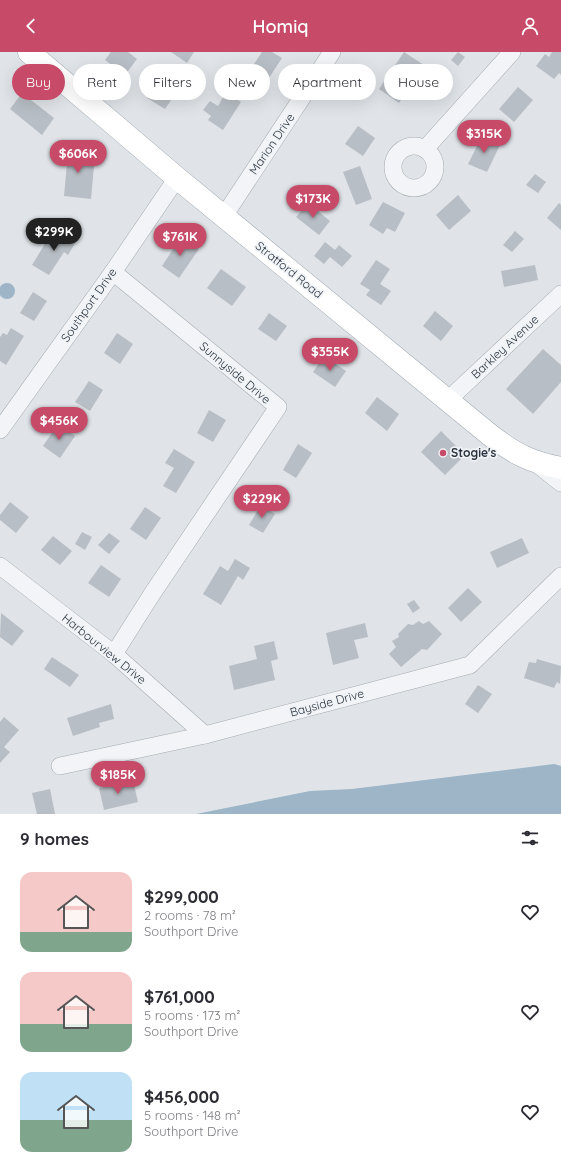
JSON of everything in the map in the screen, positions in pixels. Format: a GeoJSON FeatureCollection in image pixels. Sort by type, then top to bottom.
{"type":"FeatureCollection","features":[{"type":"Feature","properties":{"kind":"main road","name":"Stratford Road"},"geometry":{"type":"LineString","coordinates":[[29,52],[177,178],[512,451],[537,463],[561,468]]}},
{"type":"Feature","properties":{"kind":"street","name":"Marion Drive"},"geometry":{"type":"LineString","coordinates":[[224,216],[332,52]]}},
{"type":"Feature","properties":{"kind":"street"},"geometry":{"type":"LineString","coordinates":[[425,149],[512,52]]}},
{"type":"Feature","properties":{"kind":"street","name":"Southport Drive"},"geometry":{"type":"LineString","coordinates":[[0,430],[113,272],[177,178]]}},
{"type":"Feature","properties":{"kind":"street","name":"Sunnyside Drive"},"geometry":{"type":"LineString","coordinates":[[113,272],[278,408],[152,594],[114,654]]}},
{"type":"Feature","properties":{"kind":"street","name":"Barkley Avenue"},"geometry":{"type":"LineString","coordinates":[[449,399],[561,294]]}},
{"type":"Feature","properties":{"kind":"street"},"geometry":{"type":"LineString","coordinates":[[537,463],[561,483]]}},
{"type":"Feature","properties":{"kind":"street","name":"Harbourview Drive"},"geometry":{"type":"LineString","coordinates":[[0,566],[114,654],[205,735]]}},
{"type":"Feature","properties":{"kind":"street","name":"Bayside Drive"},"geometry":{"type":"LineString","coordinates":[[60,766],[205,735],[470,665],[559,581]]}},
{"type":"Feature","properties":{"kind":"water"},"geometry":{"type":"Polygon","coordinates":[[[7,283],[14,288],[15,291],[10,298],[7,299],[0,294],[-1,291],[4,284],[7,283]]]}},
{"type":"Feature","properties":{"kind":"water"},"geometry":{"type":"Polygon","coordinates":[[[554,764],[561,766],[561,814],[196,814],[310,791],[352,789],[554,764]]]}},
{"type":"Feature","properties":{"kind":"building"},"geometry":{"type":"Polygon","coordinates":[[[111,52],[128,52],[137,59],[131,67],[131,64],[110,64],[105,60],[111,52]]]}},
{"type":"Feature","properties":{"kind":"building"},"geometry":{"type":"Polygon","coordinates":[[[171,52],[194,52],[187,63],[171,52]]]}},
{"type":"Feature","properties":{"kind":"building"},"geometry":{"type":"Polygon","coordinates":[[[262,52],[272,52],[282,58],[270,76],[270,64],[254,64],[262,52]]]}},
{"type":"Feature","properties":{"kind":"building"},"geometry":{"type":"Polygon","coordinates":[[[404,52],[422,64],[396,64],[404,52]]]}},
{"type":"Feature","properties":{"kind":"building"},"geometry":{"type":"Polygon","coordinates":[[[458,52],[465,57],[458,66],[451,60],[458,52]]]}},
{"type":"Feature","properties":{"kind":"building"},"geometry":{"type":"Polygon","coordinates":[[[552,52],[561,52],[561,75],[559,73],[554,79],[536,66],[545,54],[549,57],[552,52]]]}},
{"type":"Feature","properties":{"kind":"building"},"geometry":{"type":"Polygon","coordinates":[[[384,82],[384,92],[379,89],[384,82]]]}},
{"type":"Feature","properties":{"kind":"building"},"geometry":{"type":"Polygon","coordinates":[[[518,87],[533,100],[514,122],[499,109],[518,87]]]}},
{"type":"Feature","properties":{"kind":"building"},"geometry":{"type":"Polygon","coordinates":[[[17,100],[31,100],[54,118],[42,135],[10,109],[17,100]]]}},
{"type":"Feature","properties":{"kind":"building"},"geometry":{"type":"Polygon","coordinates":[[[150,100],[171,100],[165,109],[150,100]]]}},
{"type":"Feature","properties":{"kind":"building"},"geometry":{"type":"Polygon","coordinates":[[[221,100],[238,100],[241,102],[223,130],[208,120],[211,116],[203,110],[210,101],[218,106],[221,100]]]}},
{"type":"Feature","properties":{"kind":"building"},"geometry":{"type":"Polygon","coordinates":[[[358,126],[375,138],[363,156],[345,144],[358,126]]]}},
{"type":"Feature","properties":{"kind":"building"},"geometry":{"type":"Polygon","coordinates":[[[482,136],[500,145],[487,172],[468,164],[482,136]]]}},
{"type":"Feature","properties":{"kind":"building"},"geometry":{"type":"Polygon","coordinates":[[[67,146],[88,148],[87,165],[94,166],[91,199],[64,196],[67,146]]]}},
{"type":"Feature","properties":{"kind":"building"},"geometry":{"type":"Polygon","coordinates":[[[360,166],[372,199],[356,205],[343,172],[360,166]]]}},
{"type":"Feature","properties":{"kind":"building"},"geometry":{"type":"Polygon","coordinates":[[[535,174],[546,182],[538,193],[526,185],[535,174]]]}},
{"type":"Feature","properties":{"kind":"building"},"geometry":{"type":"Polygon","coordinates":[[[458,195],[471,211],[449,230],[436,215],[458,195]]]}},
{"type":"Feature","properties":{"kind":"building"},"geometry":{"type":"Polygon","coordinates":[[[383,202],[405,213],[395,232],[387,228],[383,234],[369,225],[383,202]]]}},
{"type":"Feature","properties":{"kind":"building"},"geometry":{"type":"Polygon","coordinates":[[[308,203],[330,221],[319,235],[296,217],[308,203]]]}},
{"type":"Feature","properties":{"kind":"building"},"geometry":{"type":"Polygon","coordinates":[[[559,203],[561,205],[561,230],[547,218],[559,203]]]}},
{"type":"Feature","properties":{"kind":"building"},"geometry":{"type":"Polygon","coordinates":[[[61,230],[77,240],[68,255],[64,252],[49,275],[32,265],[51,234],[57,238],[61,230]]]}},
{"type":"Feature","properties":{"kind":"building"},"geometry":{"type":"Polygon","coordinates":[[[515,231],[524,239],[512,252],[503,245],[515,231]]]}},
{"type":"Feature","properties":{"kind":"building"},"geometry":{"type":"Polygon","coordinates":[[[181,237],[199,249],[179,278],[162,266],[181,237]]]}},
{"type":"Feature","properties":{"kind":"building"},"geometry":{"type":"Polygon","coordinates":[[[325,242],[335,250],[339,245],[352,256],[342,267],[330,257],[324,264],[314,256],[325,242]]]}},
{"type":"Feature","properties":{"kind":"building"},"geometry":{"type":"Polygon","coordinates":[[[376,260],[390,269],[380,284],[391,291],[381,305],[366,295],[370,290],[360,284],[376,260]]]}},
{"type":"Feature","properties":{"kind":"building"},"geometry":{"type":"Polygon","coordinates":[[[535,265],[538,280],[504,287],[501,271],[535,265]]]}},
{"type":"Feature","properties":{"kind":"building"},"geometry":{"type":"Polygon","coordinates":[[[221,269],[246,287],[232,306],[207,288],[221,269]]]}},
{"type":"Feature","properties":{"kind":"building"},"geometry":{"type":"Polygon","coordinates":[[[33,292],[47,301],[34,321],[20,313],[33,292]]]}},
{"type":"Feature","properties":{"kind":"building"},"geometry":{"type":"Polygon","coordinates":[[[435,311],[453,326],[441,341],[423,326],[435,311]]]}},
{"type":"Feature","properties":{"kind":"building"},"geometry":{"type":"Polygon","coordinates":[[[269,313],[287,326],[276,341],[258,329],[269,313]]]}},
{"type":"Feature","properties":{"kind":"building"},"geometry":{"type":"Polygon","coordinates":[[[11,328],[24,336],[6,365],[0,361],[0,337],[3,333],[7,335],[11,328]]]}},
{"type":"Feature","properties":{"kind":"building"},"geometry":{"type":"Polygon","coordinates":[[[117,333],[133,344],[120,364],[104,353],[117,333]]]}},
{"type":"Feature","properties":{"kind":"building"},"geometry":{"type":"Polygon","coordinates":[[[543,349],[561,365],[561,382],[533,414],[506,389],[543,349]]]}},
{"type":"Feature","properties":{"kind":"building"},"geometry":{"type":"Polygon","coordinates":[[[324,356],[346,371],[335,387],[313,372],[324,356]]]}},
{"type":"Feature","properties":{"kind":"building"},"geometry":{"type":"Polygon","coordinates":[[[89,381],[103,390],[90,411],[75,402],[89,381]]]}},
{"type":"Feature","properties":{"kind":"building"},"geometry":{"type":"Polygon","coordinates":[[[377,397],[399,414],[387,431],[365,413],[377,397]]]}},
{"type":"Feature","properties":{"kind":"building"},"geometry":{"type":"Polygon","coordinates":[[[209,410],[226,420],[213,442],[197,433],[209,410]]]}},
{"type":"Feature","properties":{"kind":"building"},"geometry":{"type":"Polygon","coordinates":[[[58,424],[75,436],[60,458],[43,446],[58,424]]]}},
{"type":"Feature","properties":{"kind":"building","name":"Stogie's"},"geometry":{"type":"Polygon","coordinates":[[[441,431],[465,455],[445,475],[421,452],[441,431]]]}},
{"type":"Feature","properties":{"kind":"building"},"geometry":{"type":"Polygon","coordinates":[[[298,444],[312,453],[296,478],[283,470],[298,444]]]}},
{"type":"Feature","properties":{"kind":"building"},"geometry":{"type":"Polygon","coordinates":[[[174,449],[195,462],[176,493],[163,486],[174,468],[165,463],[174,449]]]}},
{"type":"Feature","properties":{"kind":"building"},"geometry":{"type":"Polygon","coordinates":[[[10,502],[29,517],[16,533],[0,520],[0,515],[10,502]]]}},
{"type":"Feature","properties":{"kind":"building"},"geometry":{"type":"Polygon","coordinates":[[[261,505],[275,514],[263,533],[249,525],[261,505]]]}},
{"type":"Feature","properties":{"kind":"building"},"geometry":{"type":"Polygon","coordinates":[[[145,507],[161,518],[146,540],[130,529],[145,507]]]}},
{"type":"Feature","properties":{"kind":"building"},"geometry":{"type":"Polygon","coordinates":[[[82,532],[92,537],[85,550],[75,544],[82,532]]]}},
{"type":"Feature","properties":{"kind":"building"},"geometry":{"type":"Polygon","coordinates":[[[109,533],[120,541],[109,554],[98,545],[109,533]]]}},
{"type":"Feature","properties":{"kind":"building"},"geometry":{"type":"Polygon","coordinates":[[[53,536],[72,551],[60,565],[41,550],[53,536]]]}},
{"type":"Feature","properties":{"kind":"building"},"geometry":{"type":"Polygon","coordinates":[[[522,538],[529,553],[497,568],[490,552],[522,538]]]}},
{"type":"Feature","properties":{"kind":"building"},"geometry":{"type":"Polygon","coordinates":[[[235,559],[250,568],[243,580],[238,576],[221,605],[203,594],[220,566],[228,571],[235,559]]]}},
{"type":"Feature","properties":{"kind":"building"},"geometry":{"type":"Polygon","coordinates":[[[101,565],[121,579],[109,597],[88,583],[101,565]]]}},
{"type":"Feature","properties":{"kind":"building"},"geometry":{"type":"Polygon","coordinates":[[[468,588],[482,602],[461,622],[448,608],[468,588]]]}},
{"type":"Feature","properties":{"kind":"building"},"geometry":{"type":"Polygon","coordinates":[[[414,600],[420,608],[413,613],[407,604],[414,600]]]}},
{"type":"Feature","properties":{"kind":"building"},"geometry":{"type":"Polygon","coordinates":[[[1,613],[24,631],[12,646],[0,637],[1,613]]]}},
{"type":"Feature","properties":{"kind":"building"},"geometry":{"type":"Polygon","coordinates":[[[419,621],[423,624],[429,621],[442,634],[427,650],[422,649],[401,667],[389,654],[396,647],[392,641],[399,637],[398,634],[408,624],[413,625],[419,621]]]}},
{"type":"Feature","properties":{"kind":"building"},"geometry":{"type":"Polygon","coordinates":[[[365,623],[368,637],[354,640],[359,658],[333,665],[326,633],[365,623]]]}},
{"type":"Feature","properties":{"kind":"building"},"geometry":{"type":"Polygon","coordinates":[[[274,641],[278,659],[271,661],[275,680],[234,690],[229,666],[257,659],[254,646],[274,641]]]}},
{"type":"Feature","properties":{"kind":"building"},"geometry":{"type":"Polygon","coordinates":[[[52,657],[79,675],[70,687],[44,669],[52,657]]]}},
{"type":"Feature","properties":{"kind":"building"},"geometry":{"type":"Polygon","coordinates":[[[537,659],[561,666],[560,684],[557,682],[554,688],[524,678],[529,662],[536,663],[537,659]]]}},
{"type":"Feature","properties":{"kind":"building"},"geometry":{"type":"Polygon","coordinates":[[[478,685],[492,694],[478,713],[465,704],[478,685]]]}},
{"type":"Feature","properties":{"kind":"building"},"geometry":{"type":"Polygon","coordinates":[[[111,704],[114,719],[99,723],[100,727],[73,736],[67,718],[111,704]]]}},
{"type":"Feature","properties":{"kind":"building"},"geometry":{"type":"Polygon","coordinates":[[[4,717],[19,730],[4,747],[10,752],[0,763],[0,722],[4,717]]]}},
{"type":"Feature","properties":{"kind":"building"},"geometry":{"type":"Polygon","coordinates":[[[133,781],[138,802],[104,810],[99,788],[133,781]]]}},
{"type":"Feature","properties":{"kind":"building"},"geometry":{"type":"Polygon","coordinates":[[[50,789],[55,814],[37,814],[32,793],[50,789]]]}},
{"type":"Feature","properties":{"kind":"place","name":"Stogie's"},"geometry":{"type":"Point","coordinates":[443,453]}}]}
